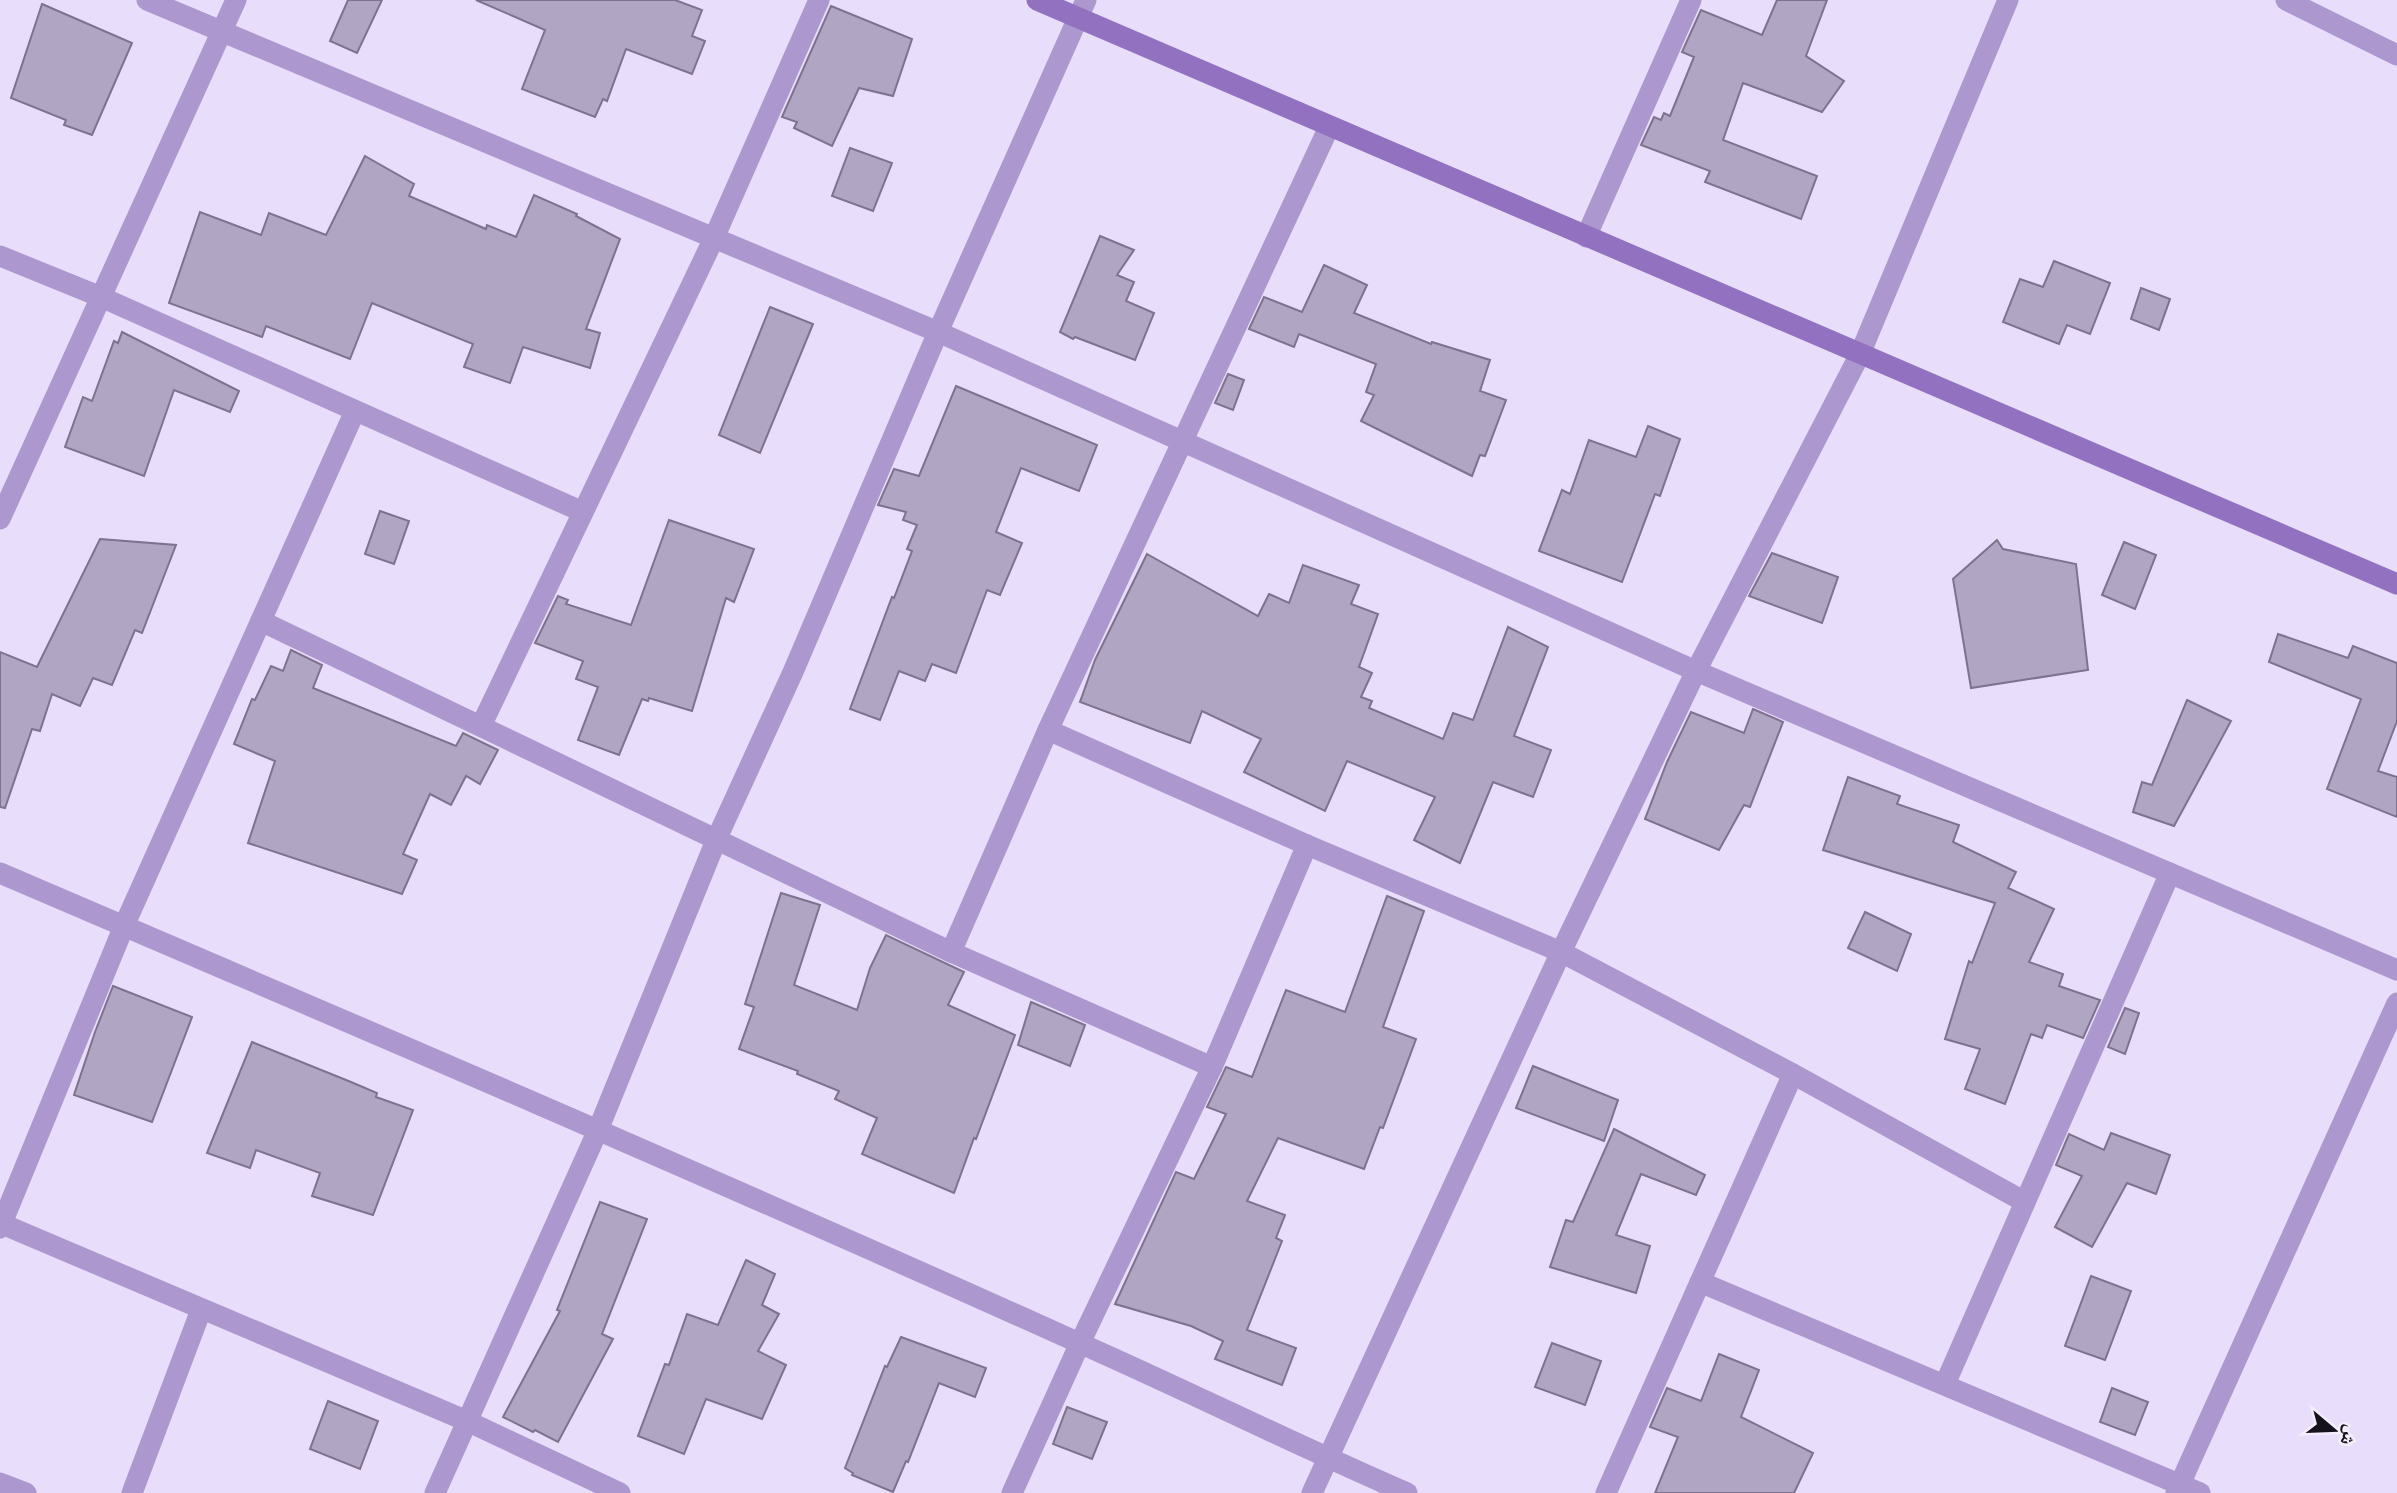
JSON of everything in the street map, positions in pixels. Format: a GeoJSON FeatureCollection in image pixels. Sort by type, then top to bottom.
{"type":"FeatureCollection","features":[{"type":"Feature","properties":{"kind":"street"},"geometry":{"type":"LineString","coordinates":[[147,0],[938,332],[1696,671],[2397,970]]}},
{"type":"Feature","properties":{"kind":"street"},"geometry":{"type":"LineString","coordinates":[[0,519],[236,0]]}},
{"type":"Feature","properties":{"kind":"street"},"geometry":{"type":"LineString","coordinates":[[481,726],[714,239],[819,0]]}},
{"type":"Feature","properties":{"kind":"street"},"geometry":{"type":"LineString","coordinates":[[1037,0],[1082,8],[1329,127],[2397,584]]}},
{"type":"Feature","properties":{"kind":"street"},"geometry":{"type":"LineString","coordinates":[[1586,237],[1691,0]]}},
{"type":"Feature","properties":{"kind":"street"},"geometry":{"type":"LineString","coordinates":[[1312,1493],[1561,952],[1696,671],[1860,354],[2008,0]]}},
{"type":"Feature","properties":{"kind":"street"},"geometry":{"type":"LineString","coordinates":[[2286,0],[2397,55]]}},
{"type":"Feature","properties":{"kind":"street"},"geometry":{"type":"LineString","coordinates":[[435,1493],[598,1130],[717,838],[793,672],[938,332],[1082,8]]}},
{"type":"Feature","properties":{"kind":"street"},"geometry":{"type":"LineString","coordinates":[[951,952],[1048,730],[1329,127]]}},
{"type":"Feature","properties":{"kind":"street"},"geometry":{"type":"LineString","coordinates":[[0,256],[101,297],[583,512]]}},
{"type":"Feature","properties":{"kind":"street"},"geometry":{"type":"LineString","coordinates":[[355,411],[124,926],[1,1226],[467,1421],[620,1493]]}},
{"type":"Feature","properties":{"kind":"street"},"geometry":{"type":"LineString","coordinates":[[261,621],[951,952],[1212,1067]]}},
{"type":"Feature","properties":{"kind":"street"},"geometry":{"type":"LineString","coordinates":[[1048,730],[1307,845],[1561,952],[1793,1074],[2025,1202]]}},
{"type":"Feature","properties":{"kind":"street"},"geometry":{"type":"LineString","coordinates":[[1012,1493],[1080,1343],[1212,1067],[1307,845]]}},
{"type":"Feature","properties":{"kind":"street"},"geometry":{"type":"LineString","coordinates":[[0,873],[598,1130],[1080,1343],[1408,1493]]}},
{"type":"Feature","properties":{"kind":"street"},"geometry":{"type":"LineString","coordinates":[[1945,1384],[2170,873]]}},
{"type":"Feature","properties":{"kind":"street"},"geometry":{"type":"LineString","coordinates":[[2178,1488],[2397,1003]]}},
{"type":"Feature","properties":{"kind":"street"},"geometry":{"type":"LineString","coordinates":[[1606,1493],[1793,1074]]}},
{"type":"Feature","properties":{"kind":"street"},"geometry":{"type":"LineString","coordinates":[[1700,1282],[1945,1384],[2178,1488],[2200,1493]]}},
{"type":"Feature","properties":{"kind":"street"},"geometry":{"type":"LineString","coordinates":[[132,1493],[201,1310]]}},
{"type":"Feature","properties":{"kind":"street"},"geometry":{"type":"LineString","coordinates":[[0,1483],[26,1493]]}},
{"type":"Feature","properties":{"kind":"building"},"geometry":{"type":"Polygon","coordinates":[[[348,0],[382,0],[357,53],[330,41],[348,0]]]}},
{"type":"Feature","properties":{"kind":"building"},"geometry":{"type":"Polygon","coordinates":[[[476,0],[675,0],[702,10],[692,36],[705,41],[692,74],[626,49],[607,101],[603,99],[595,117],[522,89],[545,30],[476,0]]]}},
{"type":"Feature","properties":{"kind":"building"},"geometry":{"type":"Polygon","coordinates":[[[1777,0],[1827,0],[1806,56],[1844,81],[1822,112],[1743,83],[1723,140],[1817,176],[1801,219],[1705,182],[1710,171],[1641,145],[1654,117],[1661,120],[1664,113],[1670,116],[1694,57],[1682,52],[1701,10],[1762,35],[1777,0]]]}},
{"type":"Feature","properties":{"kind":"building"},"geometry":{"type":"Polygon","coordinates":[[[42,4],[132,43],[92,135],[64,125],[66,120],[11,98],[42,4]]]}},
{"type":"Feature","properties":{"kind":"building"},"geometry":{"type":"Polygon","coordinates":[[[831,6],[912,39],[893,96],[859,88],[832,146],[794,128],[797,122],[782,117],[831,6]]]}},
{"type":"Feature","properties":{"kind":"building"},"geometry":{"type":"Polygon","coordinates":[[[850,148],[892,163],[873,211],[832,196],[850,148]]]}},
{"type":"Feature","properties":{"kind":"building"},"geometry":{"type":"Polygon","coordinates":[[[365,156],[414,184],[409,196],[486,229],[487,225],[516,237],[534,195],[577,214],[576,216],[620,239],[586,329],[600,333],[590,368],[523,347],[510,383],[464,367],[473,344],[372,303],[350,359],[266,326],[262,337],[169,303],[200,212],[261,235],[269,213],[326,235],[365,156]]]}},
{"type":"Feature","properties":{"kind":"building"},"geometry":{"type":"Polygon","coordinates":[[[1100,236],[1134,250],[1117,275],[1134,282],[1126,301],[1154,313],[1135,360],[1060,332],[1100,236]]]}},
{"type":"Feature","properties":{"kind":"building"},"geometry":{"type":"Polygon","coordinates":[[[2054,261],[2110,283],[2090,334],[2067,325],[2059,344],[2003,322],[2020,279],[2043,287],[2054,261]]]}},
{"type":"Feature","properties":{"kind":"building"},"geometry":{"type":"Polygon","coordinates":[[[1324,265],[1367,285],[1354,313],[1431,344],[1432,342],[1490,360],[1480,391],[1506,400],[1485,456],[1480,455],[1472,476],[1361,421],[1374,395],[1366,392],[1376,364],[1299,334],[1294,347],[1249,329],[1264,297],[1302,312],[1324,265]]]}},
{"type":"Feature","properties":{"kind":"building"},"geometry":{"type":"Polygon","coordinates":[[[2141,288],[2170,299],[2159,330],[2131,319],[2141,288]]]}},
{"type":"Feature","properties":{"kind":"building"},"geometry":{"type":"Polygon","coordinates":[[[770,307],[813,324],[760,453],[719,435],[770,307]]]}},
{"type":"Feature","properties":{"kind":"building"},"geometry":{"type":"Polygon","coordinates":[[[122,332],[239,391],[230,412],[174,390],[144,476],[65,447],[83,397],[92,401],[114,341],[118,343],[122,332]]]}},
{"type":"Feature","properties":{"kind":"building"},"geometry":{"type":"Polygon","coordinates":[[[1228,374],[1244,380],[1233,410],[1215,403],[1228,374]]]}},
{"type":"Feature","properties":{"kind":"building"},"geometry":{"type":"Polygon","coordinates":[[[956,386],[1097,445],[1079,491],[1021,468],[996,532],[1022,543],[1000,595],[987,590],[956,673],[932,664],[925,681],[899,671],[880,720],[850,709],[912,551],[907,549],[917,525],[903,520],[906,512],[878,505],[894,469],[919,476],[956,386]]]}},
{"type":"Feature","properties":{"kind":"building"},"geometry":{"type":"Polygon","coordinates":[[[1648,426],[1680,439],[1660,496],[1655,494],[1622,582],[1539,551],[1562,490],[1570,494],[1589,440],[1636,457],[1648,426]]]}},
{"type":"Feature","properties":{"kind":"building"},"geometry":{"type":"Polygon","coordinates":[[[380,511],[409,521],[394,564],[365,554],[380,511]]]}},
{"type":"Feature","properties":{"kind":"building"},"geometry":{"type":"Polygon","coordinates":[[[669,520],[754,549],[734,602],[726,598],[692,711],[649,698],[648,701],[642,699],[619,755],[578,740],[598,687],[576,679],[583,661],[535,643],[558,596],[568,600],[566,604],[631,625],[669,520]]]}},
{"type":"Feature","properties":{"kind":"building"},"geometry":{"type":"Polygon","coordinates":[[[100,539],[176,545],[142,633],[135,630],[112,685],[93,678],[80,706],[52,694],[40,731],[32,729],[5,808],[0,807],[0,652],[37,667],[100,539]]]}},
{"type":"Feature","properties":{"kind":"building"},"geometry":{"type":"Polygon","coordinates":[[[1997,540],[2003,549],[2076,564],[2088,670],[1971,688],[1953,579],[1997,540]]]}},
{"type":"Feature","properties":{"kind":"building"},"geometry":{"type":"Polygon","coordinates":[[[2124,542],[2156,555],[2135,609],[2102,595],[2124,542]]]}},
{"type":"Feature","properties":{"kind":"building"},"geometry":{"type":"Polygon","coordinates":[[[1772,553],[1838,577],[1822,623],[1749,596],[1772,553]]]}},
{"type":"Feature","properties":{"kind":"building"},"geometry":{"type":"Polygon","coordinates":[[[1147,554],[1258,616],[1269,594],[1289,603],[1303,565],[1359,585],[1351,604],[1378,614],[1359,667],[1372,673],[1361,697],[1372,701],[1369,708],[1443,739],[1453,713],[1473,720],[1508,627],[1548,647],[1514,736],[1551,750],[1533,797],[1493,782],[1460,863],[1414,840],[1435,797],[1347,761],[1325,811],[1244,772],[1261,739],[1202,711],[1190,743],[1080,702],[1095,660],[1147,554]]]}},
{"type":"Feature","properties":{"kind":"building"},"geometry":{"type":"Polygon","coordinates":[[[2278,634],[2348,658],[2353,646],[2397,663],[2397,721],[2378,771],[2397,777],[2397,817],[2327,789],[2361,699],[2269,662],[2278,634]]]}},
{"type":"Feature","properties":{"kind":"building"},"geometry":{"type":"Polygon","coordinates":[[[291,650],[322,665],[313,688],[456,746],[463,733],[498,750],[480,784],[466,776],[451,805],[430,794],[403,854],[417,860],[402,894],[248,843],[275,761],[234,744],[252,699],[255,700],[271,666],[283,671],[291,650]]]}},
{"type":"Feature","properties":{"kind":"building"},"geometry":{"type":"Polygon","coordinates":[[[2187,700],[2231,721],[2174,826],[2133,812],[2142,782],[2152,785],[2187,700]]]}},
{"type":"Feature","properties":{"kind":"building"},"geometry":{"type":"Polygon","coordinates":[[[1753,709],[1783,722],[1750,807],[1744,805],[1719,850],[1645,819],[1667,762],[1691,712],[1744,733],[1753,709]]]}},
{"type":"Feature","properties":{"kind":"building"},"geometry":{"type":"Polygon","coordinates":[[[1848,777],[1900,796],[1897,804],[1959,825],[1953,842],[2016,872],[2008,888],[2054,909],[2029,962],[2063,974],[2059,986],[2100,1000],[2083,1038],[2047,1025],[2042,1038],[2031,1034],[2005,1104],[1965,1089],[1980,1049],[1945,1039],[1969,961],[1972,963],[1995,903],[1823,850],[1848,777]]]}},
{"type":"Feature","properties":{"kind":"building"},"geometry":{"type":"Polygon","coordinates":[[[781,893],[820,905],[794,985],[857,1010],[870,968],[886,935],[964,972],[948,1005],[1015,1035],[954,1193],[862,1154],[877,1118],[835,1099],[839,1091],[797,1074],[798,1071],[739,1049],[754,1007],[745,1004],[781,893]]]}},
{"type":"Feature","properties":{"kind":"building"},"geometry":{"type":"Polygon","coordinates":[[[1387,896],[1424,911],[1383,1027],[1416,1039],[1383,1128],[1380,1127],[1364,1169],[1278,1138],[1247,1201],[1285,1215],[1276,1238],[1282,1241],[1247,1330],[1296,1348],[1282,1385],[1215,1359],[1223,1341],[1191,1326],[1115,1304],[1176,1172],[1194,1179],[1226,1114],[1207,1107],[1226,1067],[1252,1077],[1286,990],[1345,1012],[1387,896]]]}},
{"type":"Feature","properties":{"kind":"building"},"geometry":{"type":"Polygon","coordinates":[[[1865,912],[1911,934],[1897,971],[1848,948],[1865,912]]]}},
{"type":"Feature","properties":{"kind":"building"},"geometry":{"type":"Polygon","coordinates":[[[113,986],[192,1017],[152,1122],[74,1095],[113,986]]]}},
{"type":"Feature","properties":{"kind":"building"},"geometry":{"type":"Polygon","coordinates":[[[1031,1002],[1085,1025],[1070,1066],[1018,1045],[1031,1002]]]}},
{"type":"Feature","properties":{"kind":"building"},"geometry":{"type":"Polygon","coordinates":[[[2125,1008],[2139,1013],[2125,1054],[2108,1047],[2125,1008]]]}},
{"type":"Feature","properties":{"kind":"building"},"geometry":{"type":"Polygon","coordinates":[[[252,1042],[377,1093],[376,1097],[413,1110],[373,1215],[312,1196],[320,1173],[256,1150],[250,1168],[207,1153],[252,1042]]]}},
{"type":"Feature","properties":{"kind":"building"},"geometry":{"type":"Polygon","coordinates":[[[1533,1066],[1618,1100],[1604,1141],[1516,1108],[1533,1066]]]}},
{"type":"Feature","properties":{"kind":"building"},"geometry":{"type":"Polygon","coordinates":[[[1614,1129],[1705,1175],[1696,1195],[1641,1174],[1616,1235],[1650,1246],[1636,1293],[1550,1267],[1566,1220],[1573,1222],[1614,1129]]]}},
{"type":"Feature","properties":{"kind":"building"},"geometry":{"type":"Polygon","coordinates":[[[2111,1133],[2170,1155],[2156,1194],[2127,1183],[2092,1247],[2055,1227],[2082,1176],[2056,1165],[2069,1134],[2104,1150],[2111,1133]]]}},
{"type":"Feature","properties":{"kind":"building"},"geometry":{"type":"Polygon","coordinates":[[[600,1202],[647,1219],[602,1334],[613,1339],[558,1442],[503,1417],[560,1311],[557,1310],[600,1202]]]}},
{"type":"Feature","properties":{"kind":"building"},"geometry":{"type":"Polygon","coordinates":[[[746,1260],[775,1274],[762,1305],[779,1314],[758,1351],[786,1365],[762,1419],[706,1399],[684,1454],[638,1436],[665,1364],[669,1365],[687,1314],[718,1325],[746,1260]]]}},
{"type":"Feature","properties":{"kind":"building"},"geometry":{"type":"Polygon","coordinates":[[[2091,1276],[2131,1291],[2105,1360],[2065,1346],[2091,1276]]]}},
{"type":"Feature","properties":{"kind":"building"},"geometry":{"type":"Polygon","coordinates":[[[901,1337],[986,1368],[975,1397],[939,1383],[908,1462],[906,1461],[893,1492],[852,1475],[853,1473],[845,1468],[885,1366],[887,1367],[901,1337]]]}},
{"type":"Feature","properties":{"kind":"building"},"geometry":{"type":"Polygon","coordinates":[[[1552,1343],[1601,1361],[1585,1405],[1535,1387],[1552,1343]]]}},
{"type":"Feature","properties":{"kind":"building"},"geometry":{"type":"Polygon","coordinates":[[[1719,1354],[1759,1370],[1741,1417],[1813,1453],[1794,1493],[1655,1493],[1678,1437],[1650,1427],[1667,1388],[1701,1401],[1719,1354]]]}},
{"type":"Feature","properties":{"kind":"building"},"geometry":{"type":"Polygon","coordinates":[[[2112,1388],[2148,1402],[2135,1435],[2100,1422],[2112,1388]]]}},
{"type":"Feature","properties":{"kind":"building"},"geometry":{"type":"Polygon","coordinates":[[[328,1401],[378,1421],[360,1469],[310,1449],[328,1401]]]}},
{"type":"Feature","properties":{"kind":"building"},"geometry":{"type":"Polygon","coordinates":[[[1067,1407],[1107,1422],[1092,1459],[1053,1444],[1067,1407]]]}}]}
